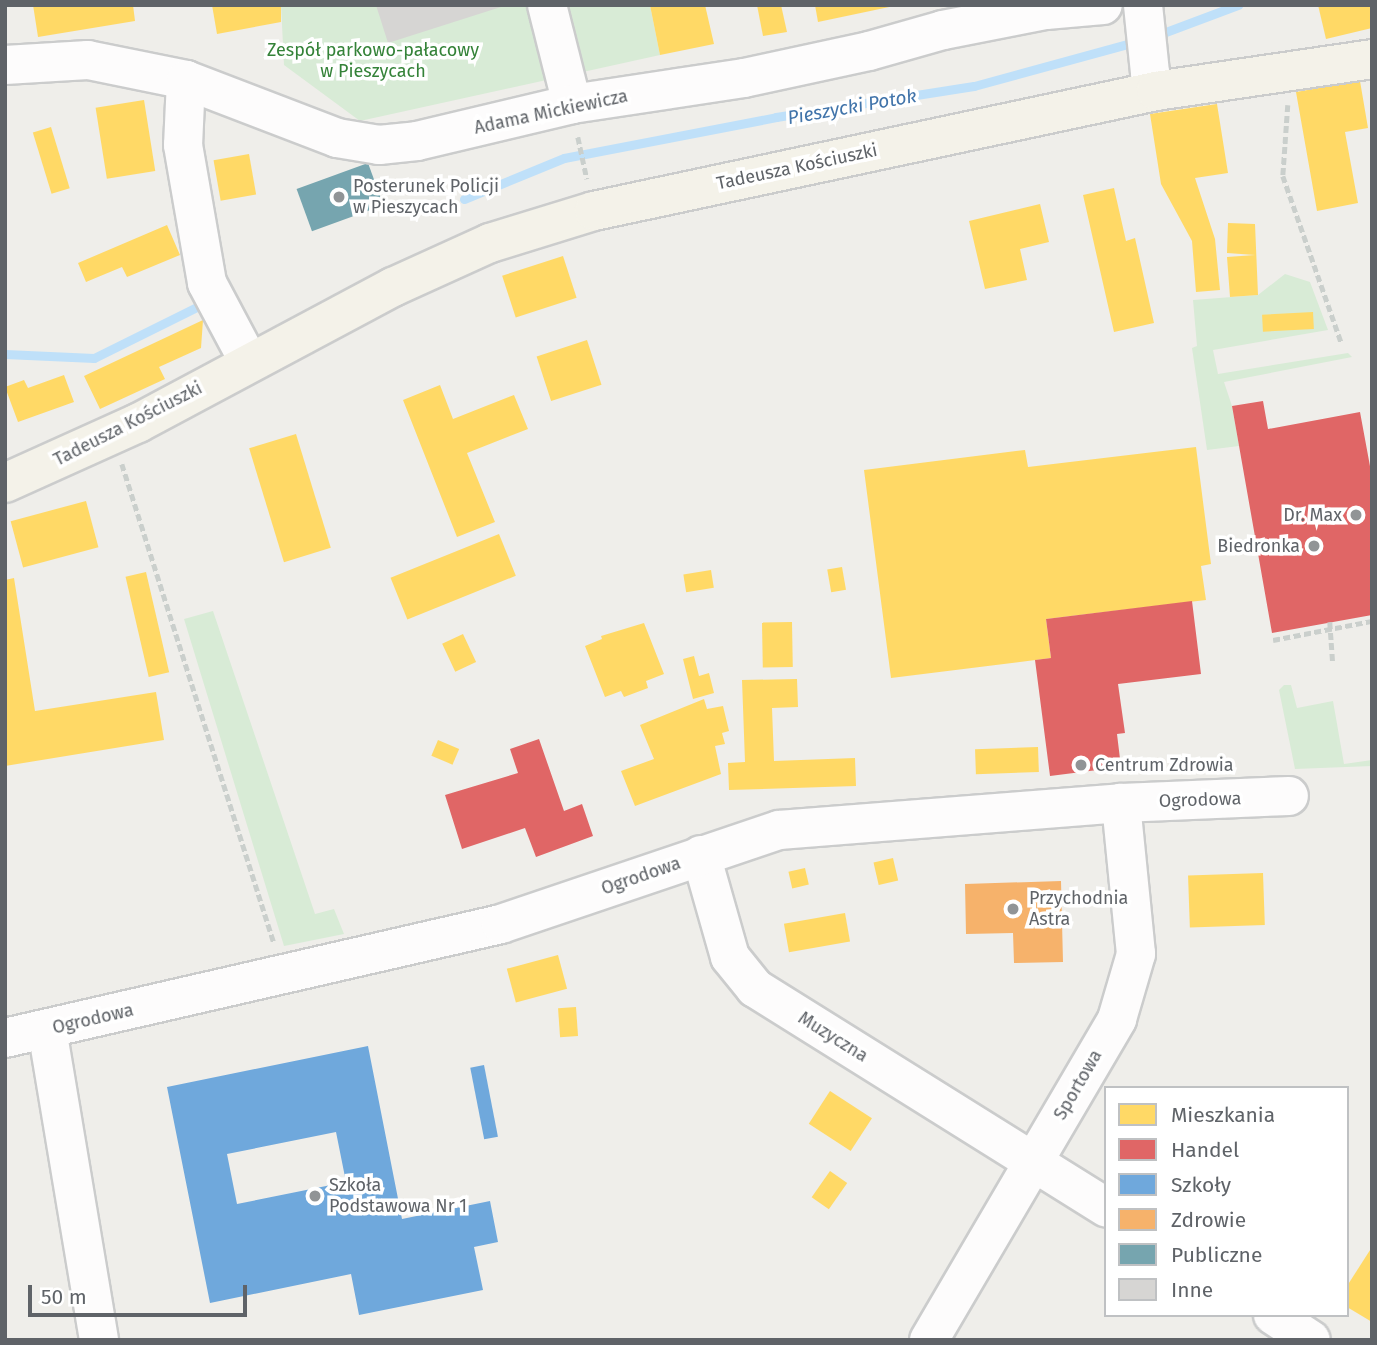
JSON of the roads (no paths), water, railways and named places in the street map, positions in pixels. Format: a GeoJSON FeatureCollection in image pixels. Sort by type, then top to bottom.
{"type":"FeatureCollection","features":[{"type":"Feature","properties":{"kind":"main road","name":"Tadeusza Kościuszki"},"geometry":{"type":"LineString","coordinates":[[5,483],[138,423],[393,287],[466,254],[594,211],[1153,82],[1372,59]]}},
{"type":"Feature","properties":{"kind":"street"},"geometry":{"type":"LineString","coordinates":[[547,5],[575,122]]}},
{"type":"Feature","properties":{"kind":"street","name":"Adama Mickiewicza"},"geometry":{"type":"LineString","coordinates":[[5,65],[88,60],[186,80],[337,138],[379,145],[575,122],[744,78],[869,51],[943,30],[1046,10],[1103,5]]}},
{"type":"Feature","properties":{"kind":"street"},"geometry":{"type":"LineString","coordinates":[[1144,10],[1153,82]]}},
{"type":"Feature","properties":{"kind":"street"},"geometry":{"type":"LineString","coordinates":[[186,80],[183,145],[207,283],[249,362]]}},
{"type":"Feature","properties":{"kind":"street","name":"Ogrodowa"},"geometry":{"type":"LineString","coordinates":[[5,1038],[501,924],[779,830],[1121,803],[1289,796]]}},
{"type":"Feature","properties":{"kind":"street","name":"Sportowa"},"geometry":{"type":"LineString","coordinates":[[929,1340],[1116,1019],[1136,954],[1121,803]]}},
{"type":"Feature","properties":{"kind":"street","name":"Muzyczna"},"geometry":{"type":"LineString","coordinates":[[701,855],[730,957],[755,988],[1104,1206]]}},
{"type":"Feature","properties":{"kind":"street"},"geometry":{"type":"LineString","coordinates":[[47,1029],[99,1340]]}},
{"type":"Feature","properties":{"kind":"street"},"geometry":{"type":"LineString","coordinates":[[1276,1317],[1311,1340]]}},
{"type":"Feature","properties":{"kind":"waterway","name":"Pieszycki Potok"},"geometry":{"type":"LineString","coordinates":[[1155,36],[1238,5]]}},
{"type":"Feature","properties":{"kind":"waterway","name":"Pieszycki Potok"},"geometry":{"type":"LineString","coordinates":[[464,199],[564,158],[776,117],[974,86],[1139,41]]}},
{"type":"Feature","properties":{"kind":"waterway","name":"Pieszycki Potok"},"geometry":{"type":"LineString","coordinates":[[5,354],[94,358],[203,304]]}},
{"type":"Feature","properties":{"kind":"place","name":"Posterunek Policji w Pieszycach"},"geometry":{"type":"Point","coordinates":[339,197]}},
{"type":"Feature","properties":{"kind":"place","name":"Dr. Max"},"geometry":{"type":"Point","coordinates":[1356,515]}},
{"type":"Feature","properties":{"kind":"place","name":"Biedronka"},"geometry":{"type":"Point","coordinates":[1314,546]}},
{"type":"Feature","properties":{"kind":"place","name":"Centrum Zdrowia"},"geometry":{"type":"Point","coordinates":[1081,765]}},
{"type":"Feature","properties":{"kind":"place","name":"Przychodnia Astra"},"geometry":{"type":"Point","coordinates":[1013,909]}},
{"type":"Feature","properties":{"kind":"place","name":"Szkoła Podstawowa Nr 1"},"geometry":{"type":"Point","coordinates":[315,1196]}},
{"type":"Feature","properties":{"kind":"park label","name":"Zespół parkowo-pałacowy w Pieszycach"},"geometry":{"type":"Point","coordinates":[373,61]}}]}
